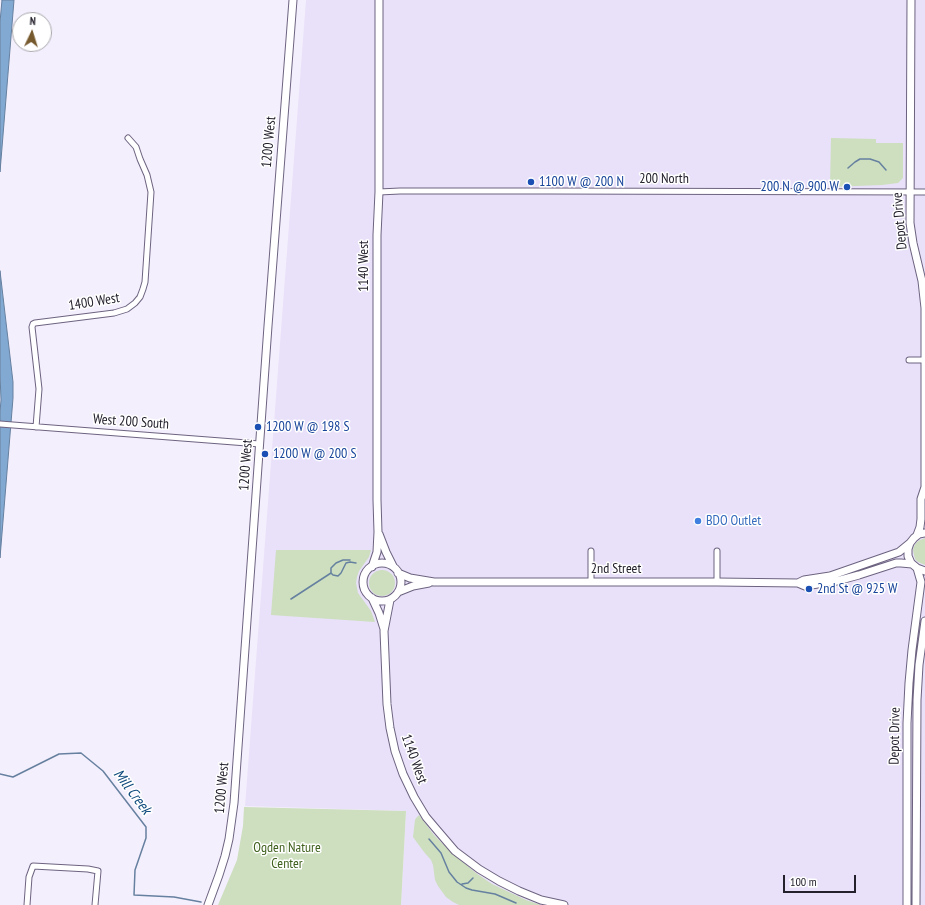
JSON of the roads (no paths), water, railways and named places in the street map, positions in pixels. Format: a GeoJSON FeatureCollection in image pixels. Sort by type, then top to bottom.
{"type":"FeatureCollection","features":[{"type":"Feature","properties":{"kind":"street","name":"1200 West"},"geometry":{"type":"LineString","coordinates":[[208,905],[224,859],[233,814],[293,0]]}},
{"type":"Feature","properties":{"kind":"street","name":"1140 West"},"geometry":{"type":"LineString","coordinates":[[372,567],[377,554],[378,532],[377,234],[379,192],[379,0]]}},
{"type":"Feature","properties":{"kind":"street","name":"Depot Drive"},"geometry":{"type":"LineString","coordinates":[[911,0],[910,223],[922,281],[925,308],[925,487],[921,499],[922,519],[917,535]]}},
{"type":"Feature","properties":{"kind":"street","name":"1400 West"},"geometry":{"type":"LineString","coordinates":[[36,426],[39,389],[32,327],[33,324],[35,322],[114,313],[127,309],[138,300],[143,289],[145,282],[151,192],[147,175],[136,147],[128,138]]}},
{"type":"Feature","properties":{"kind":"street","name":"200 North"},"geometry":{"type":"LineString","coordinates":[[379,192],[925,192]]}},
{"type":"Feature","properties":{"kind":"street"},"geometry":{"type":"LineString","coordinates":[[909,360],[925,360]]}},
{"type":"Feature","properties":{"kind":"street","name":"West 200 South"},"geometry":{"type":"LineString","coordinates":[[0,424],[260,444]]}},
{"type":"Feature","properties":{"kind":"street","name":"1140 West"},"geometry":{"type":"LineString","coordinates":[[378,532],[393,566]]}},
{"type":"Feature","properties":{"kind":"street"},"geometry":{"type":"LineString","coordinates":[[917,535],[925,533]]}},
{"type":"Feature","properties":{"kind":"street","name":"2nd Street"},"geometry":{"type":"LineString","coordinates":[[798,583],[804,580],[830,576],[899,552],[917,535]]}},
{"type":"Feature","properties":{"kind":"street","name":"Depot Drive"},"geometry":{"type":"LineString","coordinates":[[907,905],[908,694],[921,582],[908,556],[910,543]]}},
{"type":"Feature","properties":{"kind":"street"},"geometry":{"type":"LineString","coordinates":[[591,551],[591,582]]}},
{"type":"Feature","properties":{"kind":"street"},"geometry":{"type":"LineString","coordinates":[[717,551],[717,582]]}},
{"type":"Feature","properties":{"kind":"street","name":"2nd Street"},"geometry":{"type":"LineString","coordinates":[[398,573],[410,578],[434,582],[717,582],[798,583],[805,586],[837,581],[901,562],[914,566]]}},
{"type":"Feature","properties":{"kind":"street"},"geometry":{"type":"LineString","coordinates":[[382,563],[393,566],[398,573],[401,583],[398,592],[395,597],[390,600],[384,602],[377,601],[368,594],[365,589],[364,583],[367,571],[377,564],[382,563]]}},
{"type":"Feature","properties":{"kind":"street"},"geometry":{"type":"LineString","coordinates":[[914,566],[925,571]]}},
{"type":"Feature","properties":{"kind":"street","name":"2nd Street"},"geometry":{"type":"LineString","coordinates":[[398,592],[413,586],[434,582]]}},
{"type":"Feature","properties":{"kind":"street","name":"1140 West"},"geometry":{"type":"LineString","coordinates":[[372,598],[379,613],[384,631],[387,704],[395,751],[403,774],[426,817],[455,851],[479,869],[518,891],[541,900],[564,905]]}},
{"type":"Feature","properties":{"kind":"street","name":"1140 West"},"geometry":{"type":"LineString","coordinates":[[384,631],[390,600]]}},
{"type":"Feature","properties":{"kind":"street","name":"Depot Drive"},"geometry":{"type":"LineString","coordinates":[[916,905],[917,700],[919,665],[925,621]]}},
{"type":"Feature","properties":{"kind":"street"},"geometry":{"type":"LineString","coordinates":[[27,905],[30,877],[33,866],[88,869],[98,871],[95,905]]}},
{"type":"Feature","properties":{"kind":"water"},"geometry":{"type":"Polygon","coordinates":[[[2,0],[14,0],[0,172],[0,22],[2,0]]]}},
{"type":"Feature","properties":{"kind":"water"},"geometry":{"type":"Polygon","coordinates":[[[0,271],[13,382],[13,398],[0,558],[1,400],[0,271]]]}},
{"type":"Feature","properties":{"kind":"waterway"},"geometry":{"type":"LineString","coordinates":[[848,168],[860,159],[870,159],[879,162],[886,170]]}},
{"type":"Feature","properties":{"kind":"waterway"},"geometry":{"type":"LineString","coordinates":[[350,560],[343,560],[336,563],[331,568],[331,573],[338,576],[346,563],[356,563]]}},
{"type":"Feature","properties":{"kind":"waterway"},"geometry":{"type":"LineString","coordinates":[[291,599],[331,573]]}},
{"type":"Feature","properties":{"kind":"waterway","name":"Mill Creek"},"geometry":{"type":"LineString","coordinates":[[0,774],[13,777],[59,754],[81,753],[103,771],[146,827],[146,838],[135,870],[134,895],[174,897],[201,902]]}},
{"type":"Feature","properties":{"kind":"waterway"},"geometry":{"type":"LineString","coordinates":[[429,839],[441,853],[449,872],[457,882],[466,888],[495,894],[516,903]]}},
{"type":"Feature","properties":{"kind":"waterway"},"geometry":{"type":"LineString","coordinates":[[462,884],[468,883],[473,878]]}},
{"type":"Feature","properties":{"kind":"place","name":"1100 W @ 200 N"},"geometry":{"type":"Point","coordinates":[531,182]}},
{"type":"Feature","properties":{"kind":"place","name":"200 N @ 900 W"},"geometry":{"type":"Point","coordinates":[847,187]}},
{"type":"Feature","properties":{"kind":"place","name":"1200 W @ 198 S"},"geometry":{"type":"Point","coordinates":[258,427]}},
{"type":"Feature","properties":{"kind":"place","name":"1200 W @ 200 S"},"geometry":{"type":"Point","coordinates":[265,454]}},
{"type":"Feature","properties":{"kind":"place","name":"BDO Outlet"},"geometry":{"type":"Point","coordinates":[698,521]}},
{"type":"Feature","properties":{"kind":"place","name":"2nd St @ 925 W"},"geometry":{"type":"Point","coordinates":[809,589]}},
{"type":"Feature","properties":{"kind":"park label","name":"Ogden Nature Center"},"geometry":{"type":"Point","coordinates":[287,856]}}]}
